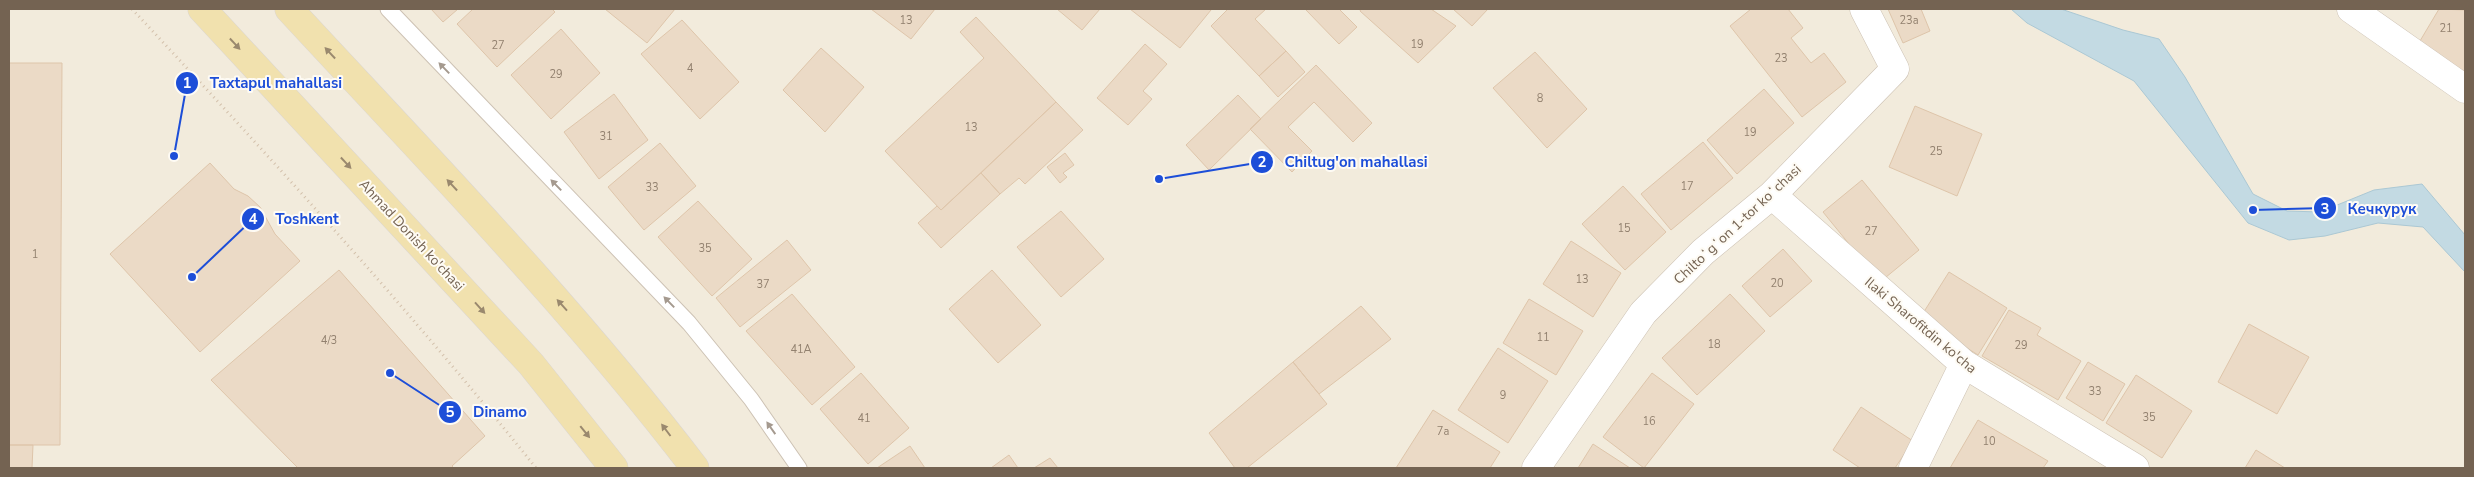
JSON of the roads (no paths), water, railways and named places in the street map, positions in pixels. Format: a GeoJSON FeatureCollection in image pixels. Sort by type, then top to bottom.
{"type":"FeatureCollection","features":[{"type":"Feature","properties":{"kind":"main road","name":"Ahmad Donish ko'chasi"},"geometry":{"type":"LineString","coordinates":[[202,9],[531,364],[614,468]]}},
{"type":"Feature","properties":{"kind":"main road"},"geometry":{"type":"LineString","coordinates":[[290,9],[579,324],[644,402],[695,468]]}},
{"type":"Feature","properties":{"kind":"street","name":"Chiltoʻgʻon 1-tor koʻchasi"},"geometry":{"type":"LineString","coordinates":[[1536,468],[1643,313],[1702,252],[1772,195],[1895,69],[1864,9]]}},
{"type":"Feature","properties":{"kind":"street"},"geometry":{"type":"LineString","coordinates":[[2351,9],[2465,89]]}},
{"type":"Feature","properties":{"kind":"street","name":"Ilaki Sharofitdin ko'cha"},"geometry":{"type":"LineString","coordinates":[[1772,195],[1964,364],[2135,468]]}},
{"type":"Feature","properties":{"kind":"street"},"geometry":{"type":"LineString","coordinates":[[1913,468],[1964,364]]}},
{"type":"Feature","properties":{"kind":"lane"},"geometry":{"type":"LineString","coordinates":[[388,9],[689,323],[751,399],[799,468]]}},
{"type":"Feature","properties":{"kind":"water"},"geometry":{"type":"Polygon","coordinates":[[[2011,9],[2061,9],[2123,30],[2159,39],[2185,77],[2253,194],[2287,211],[2320,212],[2374,190],[2422,184],[2465,235],[2465,272],[2423,227],[2378,223],[2325,236],[2289,240],[2248,223],[2134,81],[2027,23],[2011,9]]]}},
{"type":"Feature","properties":{"kind":"place","name":"Taxtapul mahallasi"},"geometry":{"type":"Point","coordinates":[174,156]}},
{"type":"Feature","properties":{"kind":"place","name":"Chiltug'on mahallasi"},"geometry":{"type":"Point","coordinates":[1159,179]}},
{"type":"Feature","properties":{"kind":"place","name":"Кечкурук"},"geometry":{"type":"Point","coordinates":[2253,210]}},
{"type":"Feature","properties":{"kind":"place","name":"Toshkent"},"geometry":{"type":"Point","coordinates":[192,277]}},
{"type":"Feature","properties":{"kind":"place","name":"Dinamo"},"geometry":{"type":"Point","coordinates":[390,373]}}]}
